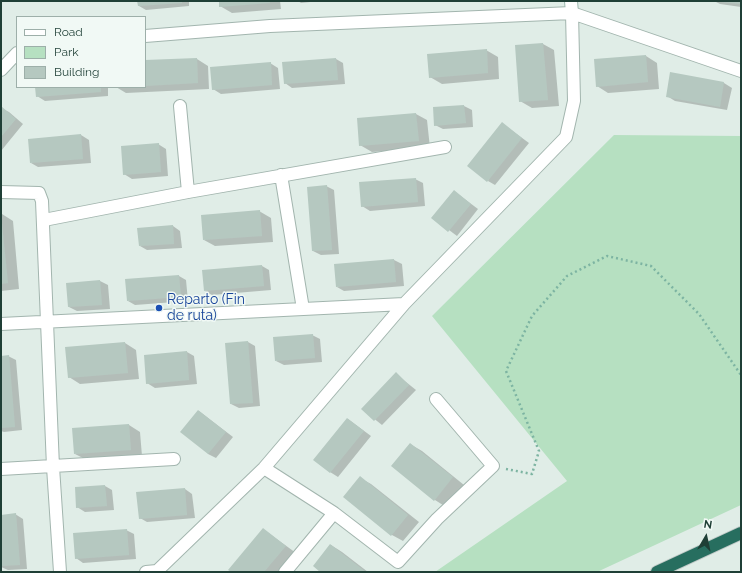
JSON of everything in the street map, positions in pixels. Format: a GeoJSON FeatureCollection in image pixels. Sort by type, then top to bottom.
{"type":"FeatureCollection","features":[{"type":"Feature","properties":{"kind":"highway"},"geometry":{"type":"LineString","coordinates":[[657,572],[741,533]]}},
{"type":"Feature","properties":{"kind":"street"},"geometry":{"type":"LineString","coordinates":[[154,572],[264,468],[404,304],[566,137],[574,101],[571,1]]}},
{"type":"Feature","properties":{"kind":"street"},"geometry":{"type":"LineString","coordinates":[[146,36],[270,26],[572,13],[741,72]]}},
{"type":"Feature","properties":{"kind":"street"},"geometry":{"type":"LineString","coordinates":[[1,70],[16,54]]}},
{"type":"Feature","properties":{"kind":"street"},"geometry":{"type":"LineString","coordinates":[[180,106],[188,192]]}},
{"type":"Feature","properties":{"kind":"street"},"geometry":{"type":"LineString","coordinates":[[44,220],[188,192],[445,147]]}},
{"type":"Feature","properties":{"kind":"street"},"geometry":{"type":"LineString","coordinates":[[281,176],[303,309]]}},
{"type":"Feature","properties":{"kind":"street"},"geometry":{"type":"LineString","coordinates":[[1,192],[39,194],[42,201],[44,220],[53,467],[60,572]]}},
{"type":"Feature","properties":{"kind":"street"},"geometry":{"type":"LineString","coordinates":[[1,324],[404,304]]}},
{"type":"Feature","properties":{"kind":"street"},"geometry":{"type":"LineString","coordinates":[[264,468],[334,513],[398,562],[437,519],[493,466],[436,399]]}},
{"type":"Feature","properties":{"kind":"street"},"geometry":{"type":"LineString","coordinates":[[1,469],[174,459]]}},
{"type":"Feature","properties":{"kind":"street"},"geometry":{"type":"LineString","coordinates":[[285,572],[334,513]]}},
{"type":"Feature","properties":{"kind":"path"},"geometry":{"type":"LineString","coordinates":[[493,466],[532,474],[539,451],[506,371],[532,316],[567,276],[607,256],[651,266],[699,314],[741,376]]}},
{"type":"Feature","properties":{"kind":"green space"},"geometry":{"type":"Polygon","coordinates":[[[614,135],[741,136],[741,505],[597,572],[435,572],[567,481],[432,316],[614,135]]]}},
{"type":"Feature","properties":{"kind":"building"},"geometry":{"type":"Polygon","coordinates":[[[137,1],[182,1],[182,3],[138,6],[137,1]]]}},
{"type":"Feature","properties":{"kind":"building"},"geometry":{"type":"Polygon","coordinates":[[[219,1],[269,1],[270,3],[219,7],[219,1]]]}},
{"type":"Feature","properties":{"kind":"building"},"geometry":{"type":"Polygon","coordinates":[[[741,1],[741,4],[722,2],[741,1]]]}},
{"type":"Feature","properties":{"kind":"building"},"geometry":{"type":"Polygon","coordinates":[[[543,43],[548,100],[519,102],[515,45],[543,43]]]}},
{"type":"Feature","properties":{"kind":"building"},"geometry":{"type":"Polygon","coordinates":[[[487,49],[488,73],[429,78],[427,54],[487,49]]]}},
{"type":"Feature","properties":{"kind":"building"},"geometry":{"type":"Polygon","coordinates":[[[646,55],[648,82],[596,87],[594,59],[646,55]]]}},
{"type":"Feature","properties":{"kind":"building"},"geometry":{"type":"Polygon","coordinates":[[[197,58],[198,83],[146,86],[146,60],[197,58]]]}},
{"type":"Feature","properties":{"kind":"building"},"geometry":{"type":"Polygon","coordinates":[[[336,58],[338,80],[284,84],[282,62],[336,58]]]}},
{"type":"Feature","properties":{"kind":"building"},"geometry":{"type":"Polygon","coordinates":[[[271,62],[272,85],[212,90],[210,67],[271,62]]]}},
{"type":"Feature","properties":{"kind":"building"},"geometry":{"type":"Polygon","coordinates":[[[670,72],[724,82],[720,107],[666,97],[670,72]]]}},
{"type":"Feature","properties":{"kind":"building"},"geometry":{"type":"Polygon","coordinates":[[[35,88],[101,88],[101,92],[36,97],[35,88]]]}},
{"type":"Feature","properties":{"kind":"building"},"geometry":{"type":"Polygon","coordinates":[[[464,105],[466,123],[434,126],[433,107],[464,105]]]}},
{"type":"Feature","properties":{"kind":"building"},"geometry":{"type":"Polygon","coordinates":[[[1,106],[16,119],[1,137],[1,106]]]}},
{"type":"Feature","properties":{"kind":"building"},"geometry":{"type":"Polygon","coordinates":[[[416,113],[419,141],[359,146],[357,118],[416,113]]]}},
{"type":"Feature","properties":{"kind":"building"},"geometry":{"type":"Polygon","coordinates":[[[502,122],[522,138],[487,182],[467,166],[502,122]]]}},
{"type":"Feature","properties":{"kind":"building"},"geometry":{"type":"Polygon","coordinates":[[[81,134],[83,159],[30,163],[28,139],[81,134]]]}},
{"type":"Feature","properties":{"kind":"building"},"geometry":{"type":"Polygon","coordinates":[[[159,143],[161,172],[123,175],[121,146],[159,143]]]}},
{"type":"Feature","properties":{"kind":"building"},"geometry":{"type":"Polygon","coordinates":[[[416,178],[418,202],[361,207],[359,182],[416,178]]]}},
{"type":"Feature","properties":{"kind":"building"},"geometry":{"type":"Polygon","coordinates":[[[327,185],[332,250],[312,251],[307,187],[327,185]]]}},
{"type":"Feature","properties":{"kind":"building"},"geometry":{"type":"Polygon","coordinates":[[[454,190],[471,204],[448,232],[431,218],[454,190]]]}},
{"type":"Feature","properties":{"kind":"building"},"geometry":{"type":"Polygon","coordinates":[[[260,210],[262,236],[203,240],[201,215],[260,210]]]}},
{"type":"Feature","properties":{"kind":"building"},"geometry":{"type":"Polygon","coordinates":[[[1,214],[8,283],[1,284],[1,214]]]}},
{"type":"Feature","properties":{"kind":"building"},"geometry":{"type":"Polygon","coordinates":[[[173,225],[174,244],[139,246],[137,228],[173,225]]]}},
{"type":"Feature","properties":{"kind":"building"},"geometry":{"type":"Polygon","coordinates":[[[394,259],[396,282],[336,287],[334,264],[394,259]]]}},
{"type":"Feature","properties":{"kind":"building"},"geometry":{"type":"Polygon","coordinates":[[[262,265],[264,286],[204,291],[202,270],[262,265]]]}},
{"type":"Feature","properties":{"kind":"building"},"geometry":{"type":"Polygon","coordinates":[[[179,275],[181,297],[127,301],[125,279],[179,275]]]}},
{"type":"Feature","properties":{"kind":"building"},"geometry":{"type":"Polygon","coordinates":[[[100,280],[102,305],[68,307],[66,283],[100,280]]]}},
{"type":"Feature","properties":{"kind":"building"},"geometry":{"type":"Polygon","coordinates":[[[313,334],[315,358],[275,361],[273,337],[313,334]]]}},
{"type":"Feature","properties":{"kind":"building"},"geometry":{"type":"Polygon","coordinates":[[[248,341],[253,403],[230,404],[225,343],[248,341]]]}},
{"type":"Feature","properties":{"kind":"building"},"geometry":{"type":"Polygon","coordinates":[[[125,342],[128,373],[68,378],[65,347],[125,342]]]}},
{"type":"Feature","properties":{"kind":"building"},"geometry":{"type":"Polygon","coordinates":[[[187,351],[189,380],[146,384],[144,355],[187,351]]]}},
{"type":"Feature","properties":{"kind":"building"},"geometry":{"type":"Polygon","coordinates":[[[9,355],[15,427],[1,428],[1,356],[9,355]]]}},
{"type":"Feature","properties":{"kind":"building"},"geometry":{"type":"Polygon","coordinates":[[[396,372],[409,385],[374,421],[361,409],[396,372]]]}},
{"type":"Feature","properties":{"kind":"building"},"geometry":{"type":"Polygon","coordinates":[[[198,410],[226,432],[208,454],[180,432],[198,410]]]}},
{"type":"Feature","properties":{"kind":"building"},"geometry":{"type":"Polygon","coordinates":[[[347,418],[364,431],[330,473],[313,460],[347,418]]]}},
{"type":"Feature","properties":{"kind":"building"},"geometry":{"type":"Polygon","coordinates":[[[129,424],[131,450],[74,454],[72,428],[129,424]]]}},
{"type":"Feature","properties":{"kind":"building"},"geometry":{"type":"Polygon","coordinates":[[[410,443],[453,477],[434,501],[391,466],[410,443]]]}},
{"type":"Feature","properties":{"kind":"building"},"geometry":{"type":"Polygon","coordinates":[[[360,476],[408,515],[391,536],[343,497],[360,476]]]}},
{"type":"Feature","properties":{"kind":"building"},"geometry":{"type":"Polygon","coordinates":[[[105,485],[107,506],[76,508],[75,487],[105,485]]]}},
{"type":"Feature","properties":{"kind":"building"},"geometry":{"type":"Polygon","coordinates":[[[185,488],[187,515],[139,519],[136,492],[185,488]]]}},
{"type":"Feature","properties":{"kind":"building"},"geometry":{"type":"Polygon","coordinates":[[[16,513],[20,565],[1,566],[1,515],[16,513]]]}},
{"type":"Feature","properties":{"kind":"building"},"geometry":{"type":"Polygon","coordinates":[[[263,528],[286,546],[264,572],[231,572],[228,570],[263,528]]]}},
{"type":"Feature","properties":{"kind":"building"},"geometry":{"type":"Polygon","coordinates":[[[127,529],[129,555],[75,559],[73,533],[127,529]]]}},
{"type":"Feature","properties":{"kind":"building"},"geometry":{"type":"Polygon","coordinates":[[[330,544],[366,572],[320,572],[313,566],[330,544]]]}},
{"type":"Feature","properties":{"kind":"place","name":"Reparto (Fin de ruta)"},"geometry":{"type":"Point","coordinates":[159,308]}}]}
